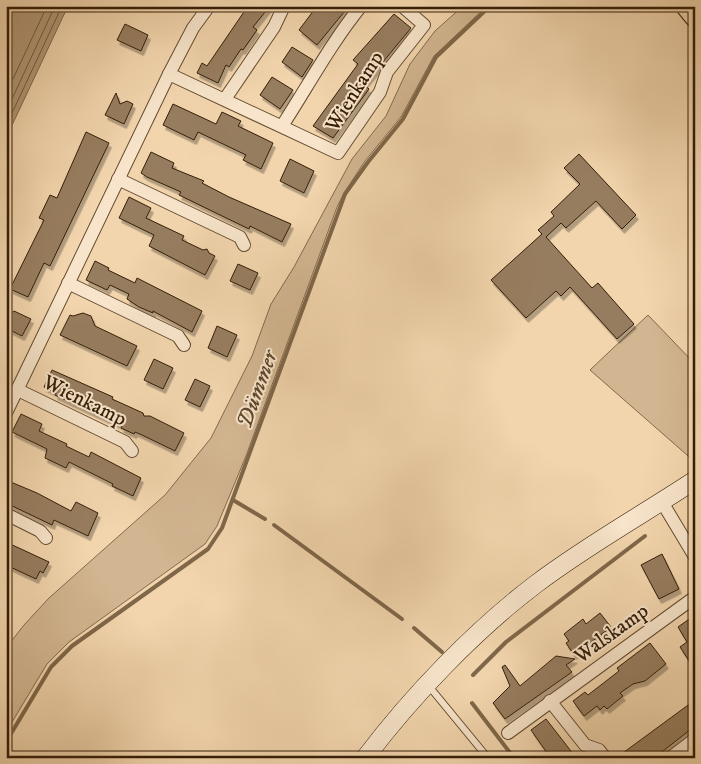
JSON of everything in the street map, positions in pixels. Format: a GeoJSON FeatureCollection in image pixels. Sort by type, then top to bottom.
{"type":"FeatureCollection","features":[{"type":"Feature","properties":{"kind":"main road"},"geometry":{"type":"LineString","coordinates":[[686,6],[695,17]]}},
{"type":"Feature","properties":{"kind":"main road"},"geometry":{"type":"LineString","coordinates":[[365,758],[427,684],[534,586],[574,557],[695,480]]}},
{"type":"Feature","properties":{"kind":"street"},"geometry":{"type":"LineString","coordinates":[[169,74],[194,28],[209,6]]}},
{"type":"Feature","properties":{"kind":"street"},"geometry":{"type":"LineString","coordinates":[[225,99],[274,27],[284,6]]}},
{"type":"Feature","properties":{"kind":"street","name":"Wienkamp"},"geometry":{"type":"LineString","coordinates":[[282,126],[329,53],[338,34],[361,6]]}},
{"type":"Feature","properties":{"kind":"street","name":"Wienkamp"},"geometry":{"type":"LineString","coordinates":[[6,413],[169,74],[338,153],[380,92],[387,72],[424,25],[402,6]]}},
{"type":"Feature","properties":{"kind":"street"},"geometry":{"type":"LineString","coordinates":[[118,179],[240,237],[244,245]]}},
{"type":"Feature","properties":{"kind":"street"},"geometry":{"type":"LineString","coordinates":[[68,283],[178,336],[184,345]]}},
{"type":"Feature","properties":{"kind":"street","name":"Wienkamp"},"geometry":{"type":"LineString","coordinates":[[18,390],[125,442],[132,451]]}},
{"type":"Feature","properties":{"kind":"street"},"geometry":{"type":"LineString","coordinates":[[662,502],[695,557]]}},
{"type":"Feature","properties":{"kind":"street"},"geometry":{"type":"LineString","coordinates":[[6,514],[40,531],[46,538]]}},
{"type":"Feature","properties":{"kind":"street","name":"Walskamp"},"geometry":{"type":"LineString","coordinates":[[508,733],[695,597]]}},
{"type":"Feature","properties":{"kind":"street"},"geometry":{"type":"LineString","coordinates":[[550,701],[585,745],[599,750],[606,758]]}},
{"type":"Feature","properties":{"kind":"street"},"geometry":{"type":"LineString","coordinates":[[670,758],[695,739]]}},
{"type":"Feature","properties":{"kind":"lane"},"geometry":{"type":"LineString","coordinates":[[427,684],[488,758]]}},
{"type":"Feature","properties":{"kind":"shaded area"},"geometry":{"type":"Polygon","coordinates":[[[463,6],[487,6],[434,56],[401,117],[365,161],[337,207],[246,456],[217,526],[205,544],[69,642],[47,664],[6,732],[6,648],[49,598],[165,495],[211,438],[252,356],[271,304],[294,267],[352,159],[386,116],[410,64],[435,31],[463,6]]]}},
{"type":"Feature","properties":{"kind":"shaded area"},"geometry":{"type":"Polygon","coordinates":[[[648,315],[695,364],[695,462],[590,370],[648,315]]]}},
{"type":"Feature","properties":{"kind":"water"},"geometry":{"type":"Polygon","coordinates":[[[6,6],[68,6],[6,138],[6,6]]]}},
{"type":"Feature","properties":{"kind":"building"},"geometry":{"type":"Polygon","coordinates":[[[248,6],[270,6],[253,27],[257,30],[243,50],[241,49],[229,67],[226,65],[218,83],[197,73],[202,63],[207,66],[248,6]]]}},
{"type":"Feature","properties":{"kind":"building"},"geometry":{"type":"Polygon","coordinates":[[[317,6],[349,6],[317,45],[299,30],[317,6]]]}},
{"type":"Feature","properties":{"kind":"building"},"geometry":{"type":"Polygon","coordinates":[[[394,14],[411,28],[364,85],[369,89],[333,138],[313,126],[358,64],[353,60],[394,14]]]}},
{"type":"Feature","properties":{"kind":"building"},"geometry":{"type":"Polygon","coordinates":[[[125,24],[148,35],[141,51],[117,40],[125,24]]]}},
{"type":"Feature","properties":{"kind":"building"},"geometry":{"type":"Polygon","coordinates":[[[292,47],[313,60],[302,77],[282,62],[292,47]]]}},
{"type":"Feature","properties":{"kind":"building"},"geometry":{"type":"Polygon","coordinates":[[[272,77],[293,90],[280,109],[260,95],[272,77]]]}},
{"type":"Feature","properties":{"kind":"building"},"geometry":{"type":"Polygon","coordinates":[[[116,93],[120,104],[127,101],[133,104],[124,124],[105,115],[116,93]]]}},
{"type":"Feature","properties":{"kind":"building"},"geometry":{"type":"Polygon","coordinates":[[[173,104],[216,124],[222,112],[241,121],[238,126],[273,143],[261,169],[243,160],[246,155],[198,132],[194,140],[163,125],[173,104]]]}},
{"type":"Feature","properties":{"kind":"building"},"geometry":{"type":"Polygon","coordinates":[[[86,132],[109,143],[50,266],[44,263],[28,297],[10,289],[44,220],[39,218],[50,195],[57,198],[86,132]]]}},
{"type":"Feature","properties":{"kind":"building"},"geometry":{"type":"Polygon","coordinates":[[[151,152],[174,163],[172,168],[204,181],[202,183],[229,197],[291,224],[282,242],[250,226],[249,229],[179,195],[181,192],[141,173],[151,152]]]}},
{"type":"Feature","properties":{"kind":"building"},"geometry":{"type":"Polygon","coordinates":[[[579,154],[636,215],[622,229],[596,201],[566,228],[561,223],[546,237],[592,288],[598,283],[634,324],[617,339],[570,287],[561,296],[556,291],[526,318],[491,280],[542,234],[538,230],[554,216],[551,212],[580,184],[564,168],[579,154]]]}},
{"type":"Feature","properties":{"kind":"building"},"geometry":{"type":"Polygon","coordinates":[[[290,159],[314,171],[304,193],[280,181],[290,159]]]}},
{"type":"Feature","properties":{"kind":"building"},"geometry":{"type":"Polygon","coordinates":[[[129,197],[151,208],[146,218],[184,236],[182,240],[203,250],[207,249],[209,253],[215,256],[205,275],[149,246],[154,235],[119,218],[129,197]]]}},
{"type":"Feature","properties":{"kind":"building"},"geometry":{"type":"Polygon","coordinates":[[[95,261],[109,268],[108,270],[135,283],[137,278],[202,311],[192,332],[153,311],[153,313],[139,307],[127,299],[129,294],[110,285],[107,290],[86,280],[95,261]]]}},
{"type":"Feature","properties":{"kind":"building"},"geometry":{"type":"Polygon","coordinates":[[[238,264],[258,273],[250,290],[230,281],[238,264]]]}},
{"type":"Feature","properties":{"kind":"building"},"geometry":{"type":"Polygon","coordinates":[[[14,311],[31,319],[22,336],[6,328],[6,317],[14,311]]]}},
{"type":"Feature","properties":{"kind":"building"},"geometry":{"type":"Polygon","coordinates":[[[83,313],[91,316],[95,326],[137,346],[127,366],[60,335],[70,315],[83,313]]]}},
{"type":"Feature","properties":{"kind":"building"},"geometry":{"type":"Polygon","coordinates":[[[217,326],[237,335],[227,357],[208,348],[217,326]]]}},
{"type":"Feature","properties":{"kind":"building"},"geometry":{"type":"Polygon","coordinates":[[[154,359],[173,368],[163,389],[144,380],[154,359]]]}},
{"type":"Feature","properties":{"kind":"building"},"geometry":{"type":"Polygon","coordinates":[[[52,370],[113,397],[112,399],[143,413],[144,416],[150,416],[184,433],[175,451],[135,432],[134,434],[121,428],[122,426],[55,395],[56,393],[44,387],[52,370]]]}},
{"type":"Feature","properties":{"kind":"building"},"geometry":{"type":"Polygon","coordinates":[[[195,379],[210,386],[200,407],[185,400],[195,379]]]}},
{"type":"Feature","properties":{"kind":"building"},"geometry":{"type":"Polygon","coordinates":[[[21,414],[42,424],[39,431],[67,444],[66,446],[89,457],[91,452],[141,478],[133,496],[69,462],[66,468],[45,458],[47,449],[12,432],[21,414]]]}},
{"type":"Feature","properties":{"kind":"building"},"geometry":{"type":"Polygon","coordinates":[[[6,480],[37,493],[71,511],[76,502],[98,513],[88,536],[54,520],[52,525],[6,503],[6,480]]]}},
{"type":"Feature","properties":{"kind":"building"},"geometry":{"type":"Polygon","coordinates":[[[6,542],[49,562],[43,573],[40,571],[36,579],[6,565],[6,542]]]}},
{"type":"Feature","properties":{"kind":"building"},"geometry":{"type":"Polygon","coordinates":[[[662,554],[679,589],[659,599],[641,565],[662,554]]]}},
{"type":"Feature","properties":{"kind":"building"},"geometry":{"type":"Polygon","coordinates":[[[600,613],[611,627],[574,655],[566,643],[569,641],[564,634],[583,619],[586,624],[600,613]]]}},
{"type":"Feature","properties":{"kind":"building"},"geometry":{"type":"Polygon","coordinates":[[[695,615],[695,670],[680,647],[687,642],[678,627],[695,615]]]}},
{"type":"Feature","properties":{"kind":"building"},"geometry":{"type":"Polygon","coordinates":[[[650,643],[666,664],[645,681],[633,684],[620,693],[623,696],[607,709],[604,706],[600,710],[597,706],[584,716],[573,701],[585,692],[588,695],[619,671],[617,668],[650,643]]]}},
{"type":"Feature","properties":{"kind":"building"},"geometry":{"type":"Polygon","coordinates":[[[556,656],[575,659],[566,665],[572,672],[505,719],[493,703],[510,686],[502,667],[505,665],[520,686],[556,656]]]}},
{"type":"Feature","properties":{"kind":"building"},"geometry":{"type":"Polygon","coordinates":[[[695,700],[695,726],[654,758],[616,758],[695,700]]]}},
{"type":"Feature","properties":{"kind":"building"},"geometry":{"type":"Polygon","coordinates":[[[546,719],[576,758],[552,758],[545,750],[531,730],[546,719]]]}},
{"type":"Feature","properties":{"kind":"waterway","name":"Dümmer"},"geometry":{"type":"LineString","coordinates":[[6,742],[51,667],[72,646],[208,549],[222,528],[345,194],[403,119],[436,57],[490,6]]}},
{"type":"Feature","properties":{"kind":"waterway"},"geometry":{"type":"LineString","coordinates":[[233,500],[265,519]]}},
{"type":"Feature","properties":{"kind":"waterway"},"geometry":{"type":"LineString","coordinates":[[274,525],[402,619]]}},
{"type":"Feature","properties":{"kind":"waterway"},"geometry":{"type":"LineString","coordinates":[[473,675],[506,642],[645,536]]}},
{"type":"Feature","properties":{"kind":"waterway"},"geometry":{"type":"LineString","coordinates":[[414,628],[442,652]]}},
{"type":"Feature","properties":{"kind":"waterway"},"geometry":{"type":"LineString","coordinates":[[472,703],[514,758]]}}]}
